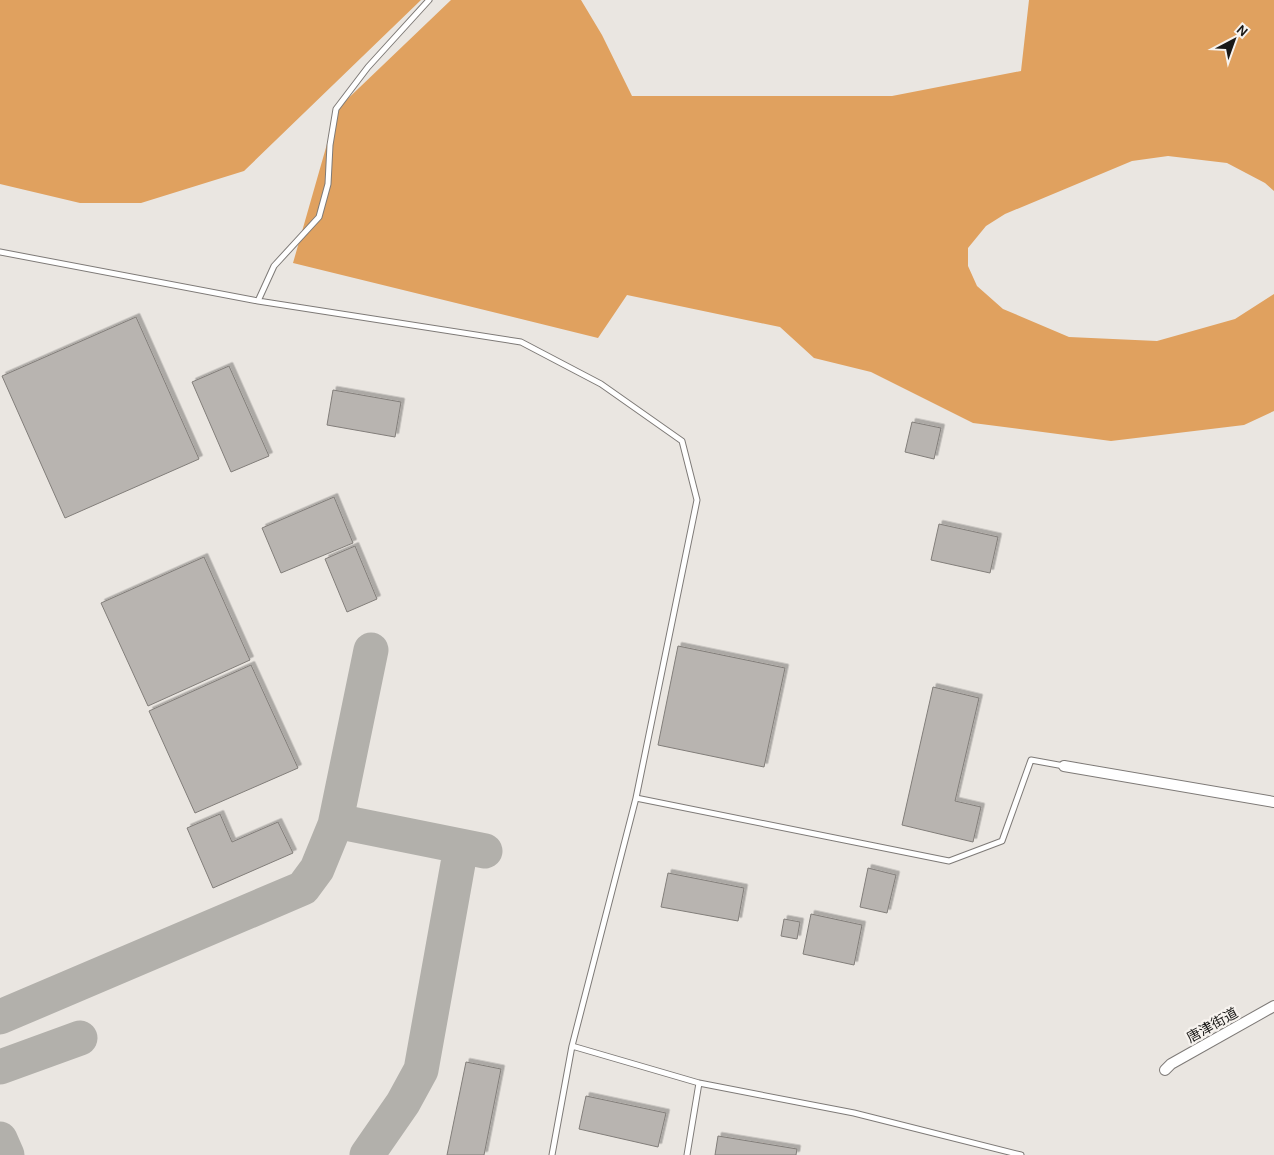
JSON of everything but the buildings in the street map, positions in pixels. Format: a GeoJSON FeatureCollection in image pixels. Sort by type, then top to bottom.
{"type":"FeatureCollection","features":[{"type":"Feature","properties":{"kind":"street"},"geometry":{"type":"LineString","coordinates":[[1064,766],[1274,802]]}},
{"type":"Feature","properties":{"kind":"street","name":"唐津街道"},"geometry":{"type":"LineString","coordinates":[[1165,1070],[1172,1064],[1274,1006]]}},
{"type":"Feature","properties":{"kind":"lane"},"geometry":{"type":"LineString","coordinates":[[258,301],[274,266],[319,217],[328,184],[330,145],[336,109],[368,67],[429,0]]}},
{"type":"Feature","properties":{"kind":"lane"},"geometry":{"type":"LineString","coordinates":[[0,252],[258,301],[521,342],[601,384],[682,441],[697,500],[636,798],[572,1046],[552,1155]]}},
{"type":"Feature","properties":{"kind":"lane"},"geometry":{"type":"LineString","coordinates":[[636,798],[949,862],[1002,841],[1031,760],[1064,766]]}},
{"type":"Feature","properties":{"kind":"lane"},"geometry":{"type":"LineString","coordinates":[[572,1046],[699,1083],[854,1113],[1021,1155]]}},
{"type":"Feature","properties":{"kind":"lane"},"geometry":{"type":"LineString","coordinates":[[687,1155],[699,1083]]}},
{"type":"Feature","properties":{"kind":"shaded area"},"geometry":{"type":"Polygon","coordinates":[[[0,0],[421,0],[244,171],[141,203],[80,203],[0,184],[0,0]]]}},
{"type":"Feature","properties":{"kind":"shaded area"},"geometry":{"type":"Polygon","coordinates":[[[451,0],[581,0],[602,35],[632,96],[892,96],[1021,71],[1029,0],[1274,0],[1274,191],[1265,183],[1227,163],[1168,156],[1132,161],[1005,214],[986,226],[968,248],[968,266],[977,286],[1003,309],[1069,337],[1157,341],[1235,319],[1274,294],[1274,411],[1244,425],[1111,441],[973,423],[871,372],[814,358],[780,327],[627,295],[598,338],[293,263],[337,109],[451,0]]]}},
{"type":"Feature","properties":{"kind":"taxiway"},"geometry":{"type":"LineString","coordinates":[[0,1017],[303,888],[317,869],[335,825],[371,650]]}},
{"type":"Feature","properties":{"kind":"taxiway"},"geometry":{"type":"LineString","coordinates":[[336,821],[485,851]]}},
{"type":"Feature","properties":{"kind":"taxiway"},"geometry":{"type":"LineString","coordinates":[[367,1155],[403,1103],[421,1070],[461,847]]}},
{"type":"Feature","properties":{"kind":"taxiway"},"geometry":{"type":"LineString","coordinates":[[0,1067],[80,1038]]}},
{"type":"Feature","properties":{"kind":"taxiway"},"geometry":{"type":"LineString","coordinates":[[0,1139],[7,1155]]}}]}
